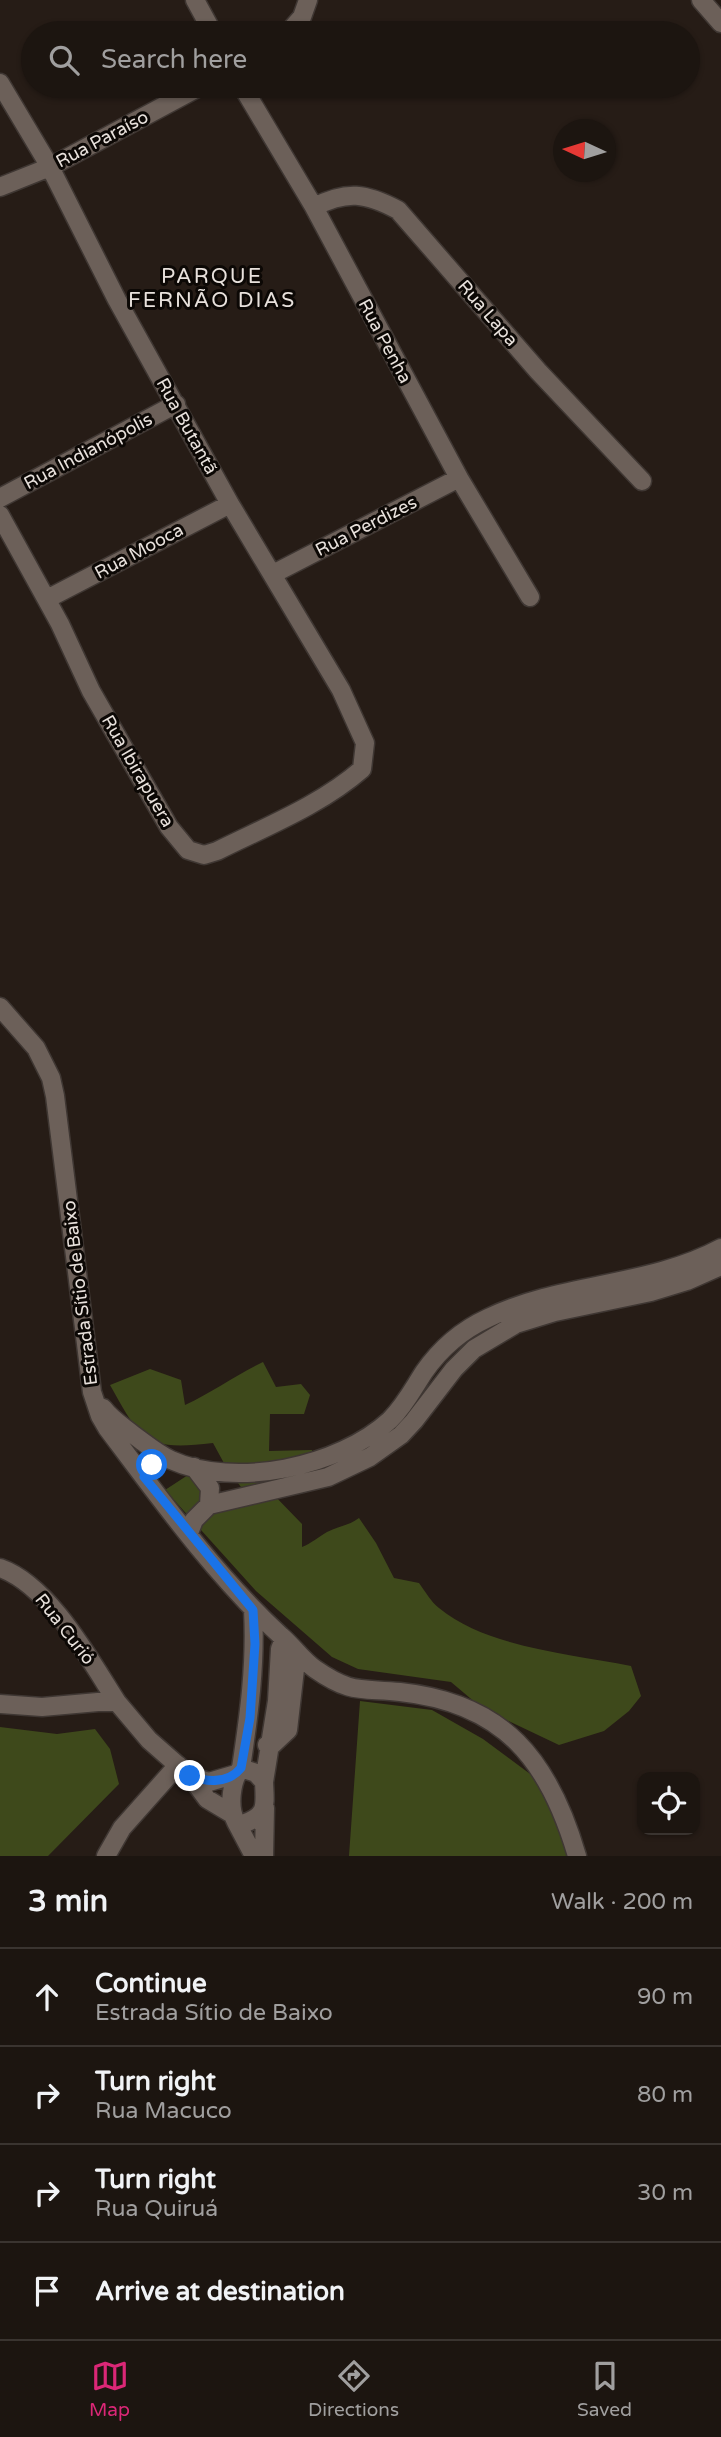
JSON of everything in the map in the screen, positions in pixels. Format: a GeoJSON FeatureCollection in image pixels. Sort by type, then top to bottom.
{"type":"FeatureCollection","features":[{"type":"Feature","properties":{"kind":"street"},"geometry":{"type":"LineString","coordinates":[[195,0],[206,21]]}},
{"type":"Feature","properties":{"kind":"street"},"geometry":{"type":"LineString","coordinates":[[298,21],[308,0]]}},
{"type":"Feature","properties":{"kind":"street"},"geometry":{"type":"LineString","coordinates":[[701,0],[721,23]]}},
{"type":"Feature","properties":{"kind":"street","name":"Rua Butantã"},"geometry":{"type":"LineString","coordinates":[[0,83],[50,167],[117,300],[230,503],[341,690],[365,743],[362,769]]}},
{"type":"Feature","properties":{"kind":"street","name":"Rua Paraíso"},"geometry":{"type":"LineString","coordinates":[[0,187],[50,167],[179,98]]}},
{"type":"Feature","properties":{"kind":"street","name":"Rua Penha"},"geometry":{"type":"LineString","coordinates":[[249,98],[314,207],[458,478],[530,597]]}},
{"type":"Feature","properties":{"kind":"street","name":"Rua Lapa"},"geometry":{"type":"LineString","coordinates":[[314,207],[333,197],[354,195],[384,203],[398,210],[538,371],[642,481]]}},
{"type":"Feature","properties":{"kind":"street","name":"Rua Indianópolis"},"geometry":{"type":"LineString","coordinates":[[0,498],[176,404]]}},
{"type":"Feature","properties":{"kind":"street","name":"Rua Perdizes"},"geometry":{"type":"LineString","coordinates":[[273,574],[458,478]]}},
{"type":"Feature","properties":{"kind":"street","name":"Rua Mooca"},"geometry":{"type":"LineString","coordinates":[[47,599],[230,503]]}},
{"type":"Feature","properties":{"kind":"street","name":"Rua Ibirapuera"},"geometry":{"type":"LineString","coordinates":[[0,515],[47,599],[91,691],[169,827],[188,850],[204,855],[217,851],[348,782],[362,769]]}},
{"type":"Feature","properties":{"kind":"street","name":"Estrada Sítio de Baixo"},"geometry":{"type":"LineString","coordinates":[[0,1007],[36,1048],[51,1078],[92,1392],[103,1422],[144,1477],[253,1610],[287,1646],[312,1667],[351,1689],[399,1692],[436,1699],[478,1713],[513,1736],[546,1778],[577,1856]]}},
{"type":"Feature","properties":{"kind":"street"},"geometry":{"type":"LineString","coordinates":[[92,1392],[118,1424],[170,1459],[220,1473],[261,1473],[305,1463],[357,1444],[391,1419],[407,1401],[438,1354],[457,1337],[485,1319],[539,1298],[647,1276],[721,1248]]}},
{"type":"Feature","properties":{"kind":"street"},"geometry":{"type":"LineString","coordinates":[[184,1527],[203,1510],[328,1477],[370,1457],[408,1428],[454,1369],[474,1349],[516,1324],[555,1312],[651,1292],[687,1281],[721,1266]]}},
{"type":"Feature","properties":{"kind":"street"},"geometry":{"type":"LineString","coordinates":[[144,1477],[152,1465],[160,1460],[170,1459]]}},
{"type":"Feature","properties":{"kind":"street"},"geometry":{"type":"LineString","coordinates":[[194,1467],[210,1488],[203,1510]]}},
{"type":"Feature","properties":{"kind":"street","name":"Rua Curió"},"geometry":{"type":"LineString","coordinates":[[0,1568],[19,1577],[36,1590],[80,1643],[117,1702],[149,1740],[184,1771],[207,1799],[234,1818]]}},
{"type":"Feature","properties":{"kind":"street"},"geometry":{"type":"LineString","coordinates":[[253,1610],[255,1644],[246,1741],[231,1807],[254,1856]]}},
{"type":"Feature","properties":{"kind":"street"},"geometry":{"type":"LineString","coordinates":[[255,1644],[287,1646],[288,1730],[271,1746],[264,1782],[264,1856]]}},
{"type":"Feature","properties":{"kind":"street"},"geometry":{"type":"LineString","coordinates":[[0,1704],[42,1707],[117,1702]]}},
{"type":"Feature","properties":{"kind":"street"},"geometry":{"type":"LineString","coordinates":[[246,1741],[271,1746]]}},
{"type":"Feature","properties":{"kind":"street"},"geometry":{"type":"LineString","coordinates":[[106,1856],[122,1828],[184,1771],[209,1782],[238,1771],[256,1773],[264,1782]]}},
{"type":"Feature","properties":{"kind":"street"},"geometry":{"type":"LineString","coordinates":[[234,1818],[243,1824],[260,1816],[265,1808]]}},
{"type":"Feature","properties":{"kind":"green space"},"geometry":{"type":"Polygon","coordinates":[[[263,1362],[276,1387],[301,1384],[310,1395],[304,1414],[270,1414],[269,1451],[312,1450],[313,1465],[306,1473],[287,1478],[270,1491],[302,1524],[302,1547],[359,1518],[394,1578],[419,1583],[436,1606],[459,1621],[505,1641],[531,1648],[631,1666],[641,1696],[629,1711],[604,1731],[559,1745],[483,1709],[451,1682],[358,1669],[332,1657],[256,1591],[165,1490],[188,1475],[227,1509],[246,1494],[213,1443],[173,1445],[148,1438],[130,1419],[110,1385],[150,1369],[181,1380],[185,1405],[263,1362]]]}},
{"type":"Feature","properties":{"kind":"green space"},"geometry":{"type":"Polygon","coordinates":[[[360,1701],[432,1710],[483,1739],[545,1785],[573,1856],[349,1856],[360,1701]]]}},
{"type":"Feature","properties":{"kind":"green space"},"geometry":{"type":"Polygon","coordinates":[[[0,1727],[57,1734],[95,1729],[110,1749],[119,1784],[48,1856],[0,1856],[0,1727]]]}},
{"type":"Feature","properties":{"kind":"district","name":"PARQUE FERNÃO DIAS"},"geometry":{"type":"Point","coordinates":[212,288]}},
{"type":"Feature","properties":{"kind":"route"},"geometry":{"type":"LineString","coordinates":[[152,1465],[144,1477],[253,1610],[255,1644],[250,1718],[241,1768],[236,1774],[217,1781],[202,1781],[190,1776]]}}]}
